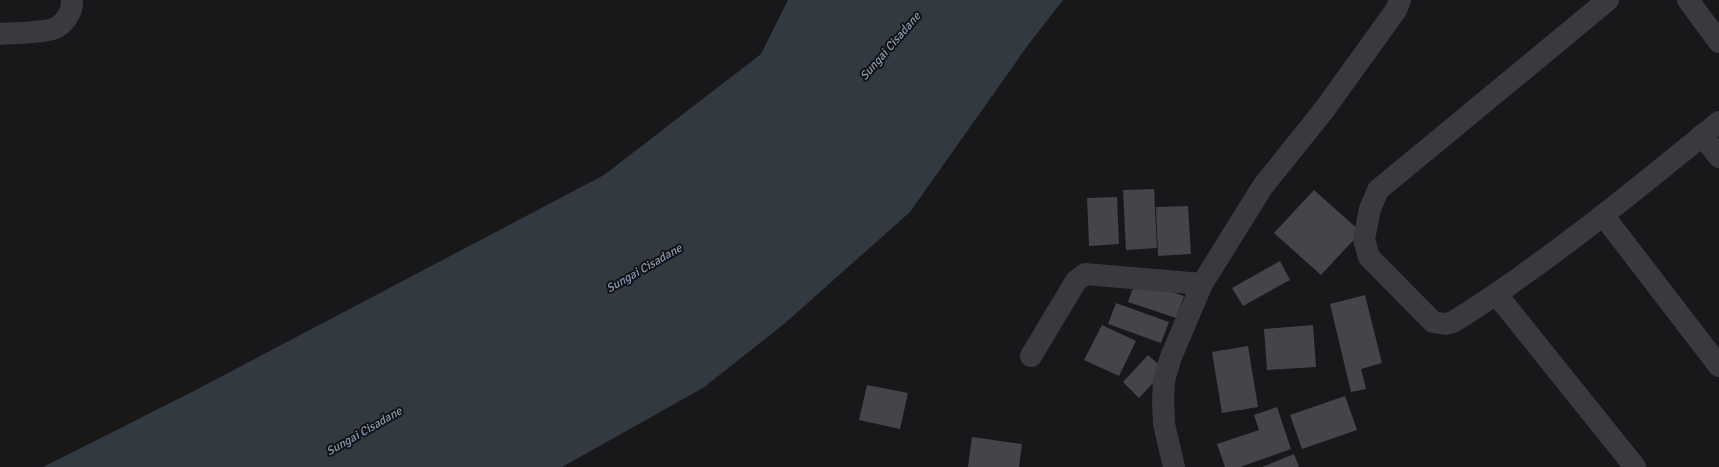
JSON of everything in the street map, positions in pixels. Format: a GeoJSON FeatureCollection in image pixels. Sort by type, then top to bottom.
{"type":"FeatureCollection","features":[{"type":"Feature","properties":{"kind":"street"},"geometry":{"type":"LineString","coordinates":[[0,34],[53,29],[64,22],[70,12],[72,0]]}},
{"type":"Feature","properties":{"kind":"street"},"geometry":{"type":"LineString","coordinates":[[1174,467],[1164,424],[1164,380],[1202,284],[1263,186],[1324,110],[1396,10],[1400,0]]}},
{"type":"Feature","properties":{"kind":"street"},"geometry":{"type":"LineString","coordinates":[[1608,0],[1378,190],[1370,209],[1364,239],[1369,257],[1433,322],[1446,324],[1454,322],[1497,295],[1603,215],[1719,122]]}},
{"type":"Feature","properties":{"kind":"street"},"geometry":{"type":"LineString","coordinates":[[1688,0],[1719,42]]}},
{"type":"Feature","properties":{"kind":"street"},"geometry":{"type":"LineString","coordinates":[[1702,135],[1719,157]]}},
{"type":"Feature","properties":{"kind":"street"},"geometry":{"type":"LineString","coordinates":[[1603,215],[1719,366]]}},
{"type":"Feature","properties":{"kind":"street"},"geometry":{"type":"LineString","coordinates":[[1031,356],[1076,281],[1085,274],[1202,284]]}},
{"type":"Feature","properties":{"kind":"street"},"geometry":{"type":"LineString","coordinates":[[1497,295],[1635,467]]}},
{"type":"Feature","properties":{"kind":"water","name":"Sungai Cisadane"},"geometry":{"type":"Polygon","coordinates":[[[788,0],[1063,0],[1028,45],[910,212],[784,324],[703,388],[562,467],[43,467],[190,393],[604,175],[761,54],[788,0]]]}},
{"type":"Feature","properties":{"kind":"building"},"geometry":{"type":"Polygon","coordinates":[[[1154,189],[1157,248],[1126,250],[1123,190],[1154,189]]]}},
{"type":"Feature","properties":{"kind":"building"},"geometry":{"type":"Polygon","coordinates":[[[1314,190],[1361,232],[1321,275],[1274,233],[1314,190]]]}},
{"type":"Feature","properties":{"kind":"building"},"geometry":{"type":"Polygon","coordinates":[[[1117,197],[1119,244],[1089,246],[1087,198],[1117,197]]]}},
{"type":"Feature","properties":{"kind":"building"},"geometry":{"type":"Polygon","coordinates":[[[1188,206],[1191,254],[1158,256],[1156,207],[1188,206]]]}},
{"type":"Feature","properties":{"kind":"building"},"geometry":{"type":"Polygon","coordinates":[[[1280,261],[1290,280],[1243,306],[1232,288],[1280,261]]]}},
{"type":"Feature","properties":{"kind":"building"},"geometry":{"type":"Polygon","coordinates":[[[1136,280],[1184,296],[1176,318],[1128,302],[1136,280]]]}},
{"type":"Feature","properties":{"kind":"building"},"geometry":{"type":"Polygon","coordinates":[[[1365,295],[1382,363],[1361,369],[1366,389],[1351,392],[1330,304],[1365,295]]]}},
{"type":"Feature","properties":{"kind":"building"},"geometry":{"type":"Polygon","coordinates":[[[1116,303],[1169,322],[1161,343],[1108,324],[1116,303]]]}},
{"type":"Feature","properties":{"kind":"building"},"geometry":{"type":"Polygon","coordinates":[[[1102,325],[1136,341],[1119,376],[1084,360],[1102,325]]]}},
{"type":"Feature","properties":{"kind":"building"},"geometry":{"type":"Polygon","coordinates":[[[1313,325],[1316,367],[1267,370],[1264,329],[1313,325]]]}},
{"type":"Feature","properties":{"kind":"building"},"geometry":{"type":"Polygon","coordinates":[[[1248,346],[1258,407],[1222,413],[1212,352],[1248,346]]]}},
{"type":"Feature","properties":{"kind":"building"},"geometry":{"type":"Polygon","coordinates":[[[1148,355],[1165,370],[1139,398],[1123,382],[1148,355]]]}},
{"type":"Feature","properties":{"kind":"building"},"geometry":{"type":"Polygon","coordinates":[[[867,385],[908,393],[900,429],[859,420],[867,385]]]}},
{"type":"Feature","properties":{"kind":"building"},"geometry":{"type":"Polygon","coordinates":[[[1345,396],[1357,430],[1302,449],[1290,415],[1345,396]]]}},
{"type":"Feature","properties":{"kind":"building"},"geometry":{"type":"Polygon","coordinates":[[[1277,407],[1291,449],[1240,467],[1225,467],[1217,444],[1259,430],[1254,415],[1277,407]]]}},
{"type":"Feature","properties":{"kind":"building"},"geometry":{"type":"Polygon","coordinates":[[[972,437],[1022,444],[1019,467],[968,467],[972,437]]]}},
{"type":"Feature","properties":{"kind":"building"},"geometry":{"type":"Polygon","coordinates":[[[1294,454],[1299,467],[1262,467],[1294,454]]]}}]}
